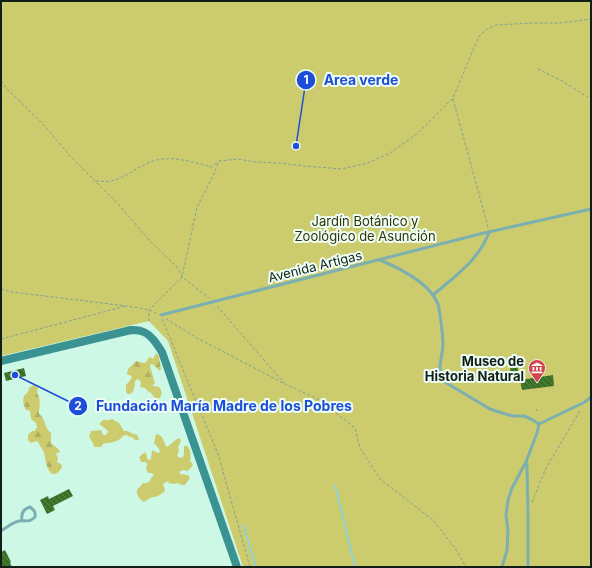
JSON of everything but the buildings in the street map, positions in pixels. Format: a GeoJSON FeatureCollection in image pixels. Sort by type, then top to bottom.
{"type":"FeatureCollection","features":[{"type":"Feature","properties":{"kind":"street"},"geometry":{"type":"LineString","coordinates":[[1,361],[131,330],[141,331],[150,335],[162,352],[237,567]]}},
{"type":"Feature","properties":{"kind":"lane","name":"Avenida Artigas"},"geometry":{"type":"LineString","coordinates":[[160,315],[489,232],[591,209]]}},
{"type":"Feature","properties":{"kind":"lane"},"geometry":{"type":"LineString","coordinates":[[433,295],[460,272],[475,256],[486,240],[489,232]]}},
{"type":"Feature","properties":{"kind":"lane"},"geometry":{"type":"LineString","coordinates":[[380,260],[417,280],[433,295],[438,304],[442,345],[440,374],[443,381],[490,409],[508,414],[524,416],[539,424]]}},
{"type":"Feature","properties":{"kind":"lane"},"geometry":{"type":"LineString","coordinates":[[539,424],[586,402],[591,397]]}},
{"type":"Feature","properties":{"kind":"lane"},"geometry":{"type":"LineString","coordinates":[[502,567],[506,550],[508,530],[506,515],[508,500],[512,488],[526,462],[537,434],[539,424]]}},
{"type":"Feature","properties":{"kind":"lane"},"geometry":{"type":"LineString","coordinates":[[526,462],[528,567]]}},
{"type":"Feature","properties":{"kind":"lane"},"geometry":{"type":"LineString","coordinates":[[1,531],[19,521],[22,521],[30,521],[35,517],[36,514],[34,510],[30,507],[25,509],[21,514],[22,521]]}},
{"type":"Feature","properties":{"kind":"path"},"geometry":{"type":"LineString","coordinates":[[95,181],[110,182],[124,176],[140,166],[164,159],[198,163],[211,168],[219,162],[238,159],[255,162],[341,169],[358,166],[390,153],[418,133],[453,98],[479,36],[487,29],[496,25],[533,22],[560,23],[591,19]]}},
{"type":"Feature","properties":{"kind":"path"},"geometry":{"type":"LineString","coordinates":[[538,69],[591,99]]}},
{"type":"Feature","properties":{"kind":"path"},"geometry":{"type":"LineString","coordinates":[[1,81],[8,90],[41,122],[72,158],[118,204],[150,241],[177,267],[182,277],[213,302],[285,384]]}},
{"type":"Feature","properties":{"kind":"path"},"geometry":{"type":"LineString","coordinates":[[453,98],[489,232]]}},
{"type":"Feature","properties":{"kind":"path"},"geometry":{"type":"LineString","coordinates":[[149,321],[149,310],[182,277],[197,207],[219,162]]}},
{"type":"Feature","properties":{"kind":"path"},"geometry":{"type":"LineString","coordinates":[[1,289],[12,292],[149,310],[160,315],[197,338],[285,384],[320,400],[355,428],[360,448],[380,479],[433,520],[455,548],[466,567]]}},
{"type":"Feature","properties":{"kind":"path"},"geometry":{"type":"LineString","coordinates":[[1,339],[127,306]]}},
{"type":"Feature","properties":{"kind":"path"},"geometry":{"type":"LineString","coordinates":[[160,315],[218,454],[250,567]]}},
{"type":"Feature","properties":{"kind":"path"},"geometry":{"type":"LineString","coordinates":[[528,514],[546,468],[586,402]]}},
{"type":"Feature","properties":{"kind":"green space","name":"Jardín Botánico y Zoológico de Asunción"},"geometry":{"type":"Polygon","coordinates":[[[1,1],[591,1],[591,567],[243,567],[168,341],[149,321],[1,356],[1,1]]]}},
{"type":"Feature","properties":{"kind":"green space"},"geometry":{"type":"Polygon","coordinates":[[[157,353],[161,369],[160,371],[152,364],[150,366],[155,383],[153,386],[160,388],[162,393],[161,397],[158,399],[145,388],[140,387],[141,382],[138,379],[135,381],[133,391],[128,394],[126,392],[126,385],[132,378],[127,374],[128,369],[136,361],[144,363],[150,357],[154,359],[154,356],[157,353]]]}},
{"type":"Feature","properties":{"kind":"green space"},"geometry":{"type":"Polygon","coordinates":[[[33,385],[38,388],[37,393],[40,401],[39,414],[43,418],[51,433],[51,443],[60,452],[56,454],[58,458],[57,462],[61,464],[62,467],[55,474],[52,474],[48,470],[44,453],[38,442],[31,443],[28,440],[28,435],[32,431],[35,431],[37,427],[36,423],[31,419],[30,411],[26,410],[23,399],[29,388],[33,385]]]}},
{"type":"Feature","properties":{"kind":"green space"},"geometry":{"type":"Polygon","coordinates":[[[112,419],[119,423],[124,431],[137,435],[139,439],[135,440],[126,435],[114,442],[104,443],[101,447],[94,447],[89,437],[91,431],[101,430],[103,435],[106,435],[108,432],[107,430],[99,424],[103,420],[112,419]]]}},
{"type":"Feature","properties":{"kind":"green space"},"geometry":{"type":"Polygon","coordinates":[[[156,434],[161,435],[167,447],[180,438],[181,441],[178,447],[179,451],[177,456],[180,458],[183,457],[184,446],[187,446],[191,457],[190,461],[193,464],[187,471],[183,470],[179,472],[181,474],[188,475],[190,478],[185,485],[168,483],[169,481],[164,483],[164,492],[144,502],[137,494],[137,490],[143,483],[150,481],[154,475],[152,473],[148,473],[146,468],[147,463],[141,462],[139,457],[145,452],[147,459],[150,460],[152,450],[158,453],[160,452],[154,443],[156,434]]]}},
{"type":"Feature","properties":{"kind":"waterway"},"geometry":{"type":"LineString","coordinates":[[335,485],[355,567]]}},
{"type":"Feature","properties":{"kind":"waterway"},"geometry":{"type":"LineString","coordinates":[[243,525],[256,567]]}},
{"type":"Feature","properties":{"kind":"place","name":"Area verde"},"geometry":{"type":"Point","coordinates":[296,146]}},
{"type":"Feature","properties":{"kind":"place","name":"Fundación María Madre de los Pobres"},"geometry":{"type":"Point","coordinates":[15,375]}},
{"type":"Feature","properties":{"kind":"place","name":"Museo de Historia Natural"},"geometry":{"type":"Point","coordinates":[537,383]}}]}
